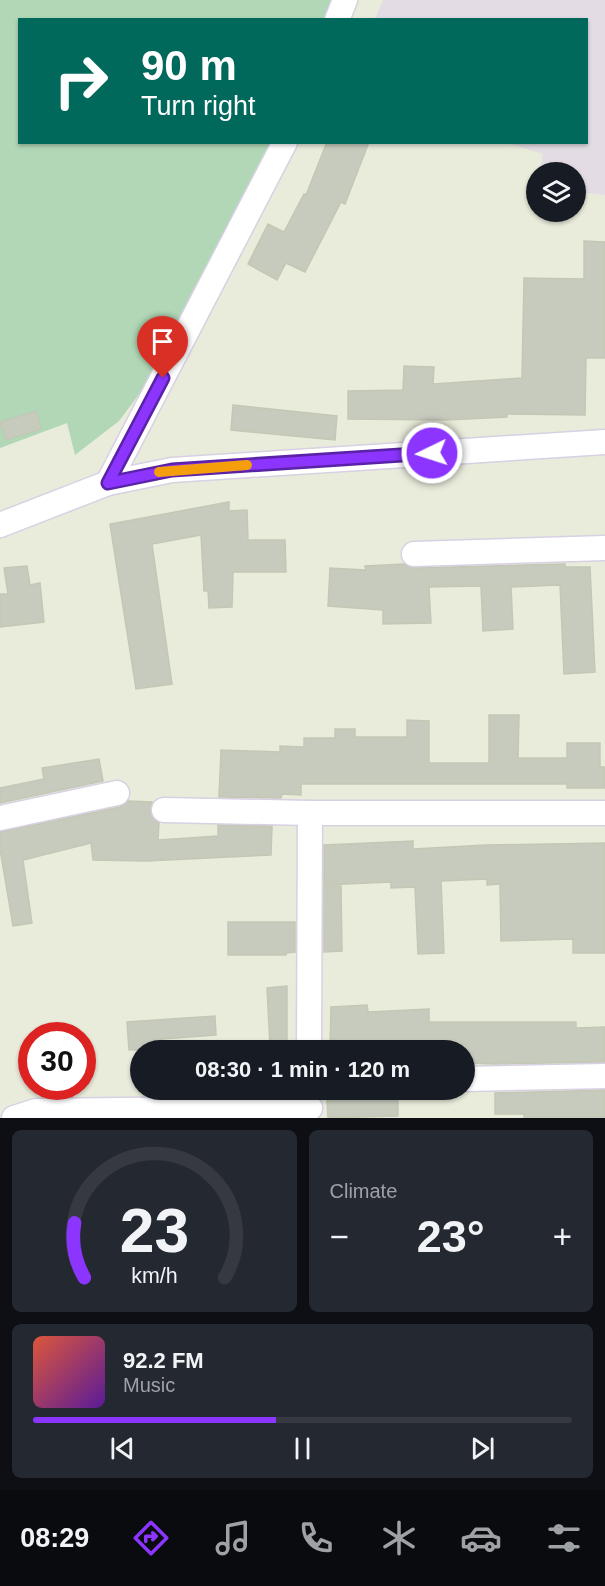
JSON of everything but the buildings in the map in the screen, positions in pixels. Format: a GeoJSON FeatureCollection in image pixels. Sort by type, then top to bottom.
{"type":"FeatureCollection","features":[{"type":"Feature","properties":{"kind":"street"},"geometry":{"type":"LineString","coordinates":[[339,18],[345,0]]}},
{"type":"Feature","properties":{"kind":"street"},"geometry":{"type":"LineString","coordinates":[[108,483],[284,144]]}},
{"type":"Feature","properties":{"kind":"street"},"geometry":{"type":"LineString","coordinates":[[0,525],[108,483],[172,470],[605,442]]}},
{"type":"Feature","properties":{"kind":"street"},"geometry":{"type":"LineString","coordinates":[[414,554],[605,548]]}},
{"type":"Feature","properties":{"kind":"street"},"geometry":{"type":"LineString","coordinates":[[0,818],[117,793]]}},
{"type":"Feature","properties":{"kind":"street"},"geometry":{"type":"LineString","coordinates":[[164,810],[310,813],[605,813]]}},
{"type":"Feature","properties":{"kind":"street"},"geometry":{"type":"LineString","coordinates":[[309,1040],[310,813]]}},
{"type":"Feature","properties":{"kind":"street"},"geometry":{"type":"LineString","coordinates":[[475,1079],[605,1076]]}},
{"type":"Feature","properties":{"kind":"street"},"geometry":{"type":"LineString","coordinates":[[14,1118],[36,1111],[310,1105]]}},
{"type":"Feature","properties":{"kind":"shaded area"},"geometry":{"type":"Polygon","coordinates":[[[383,0],[605,0],[605,195],[586,193],[586,162],[542,162],[543,154],[510,144],[588,144],[588,18],[375,18],[383,0]]]}},
{"type":"Feature","properties":{"kind":"green space"},"geometry":{"type":"Polygon","coordinates":[[[0,0],[335,0],[328,18],[18,18],[18,144],[271,144],[155,373],[119,421],[75,455],[67,423],[0,448],[0,0]]]}},
{"type":"Feature","properties":{"kind":"slow traffic"},"geometry":{"type":"LineString","coordinates":[[159,472],[247,465]]}},
{"type":"Feature","properties":{"kind":"route"},"geometry":{"type":"LineString","coordinates":[[163,378],[108,483],[172,470],[432,453]]}}]}
